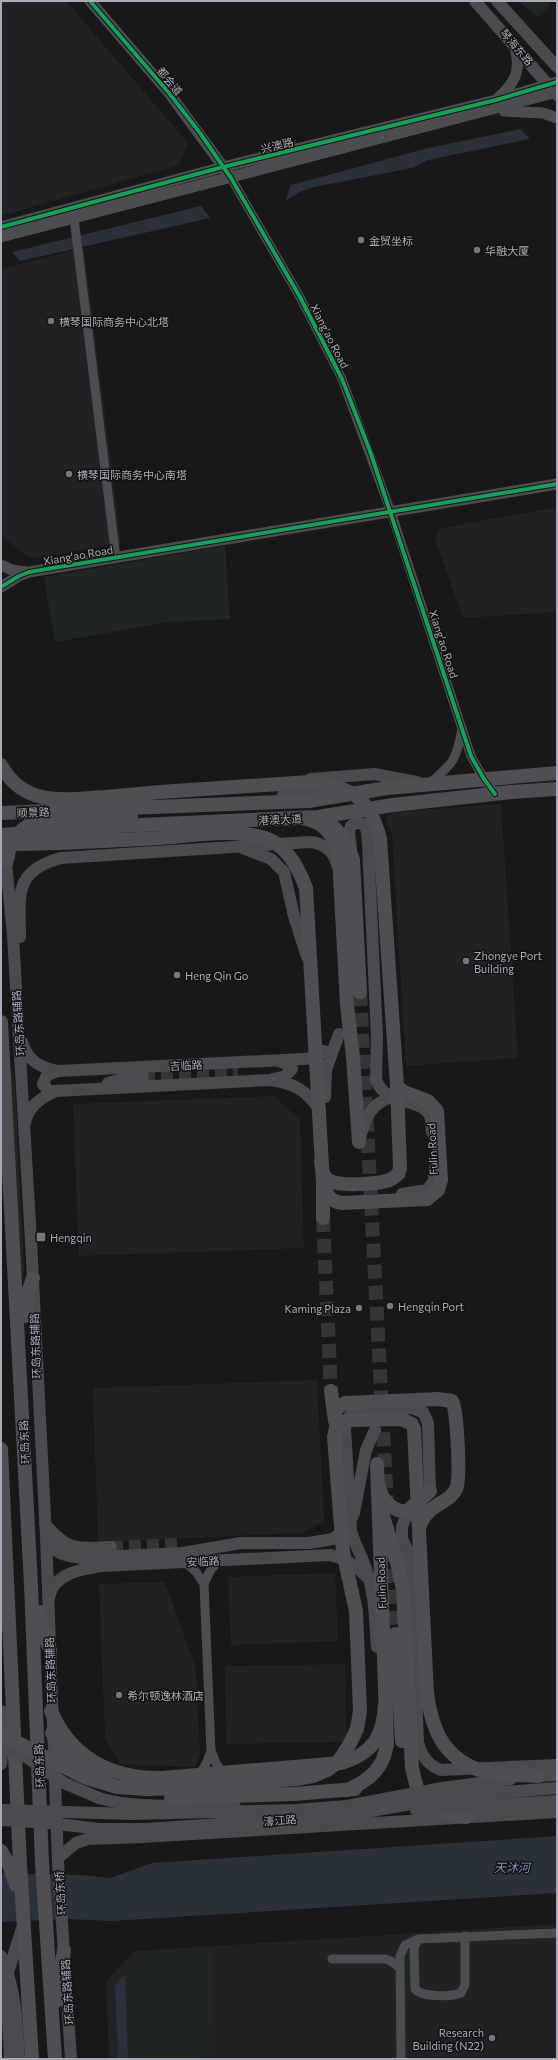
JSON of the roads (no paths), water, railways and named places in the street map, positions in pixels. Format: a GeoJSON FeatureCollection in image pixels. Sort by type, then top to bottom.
{"type":"FeatureCollection","features":[{"type":"Feature","properties":{"kind":"main road","name":"琴海东路"},"geometry":{"type":"LineString","coordinates":[[475,1],[555,89]]}},
{"type":"Feature","properties":{"kind":"main road","name":"琴海东路"},"geometry":{"type":"LineString","coordinates":[[497,1],[557,67]]}},
{"type":"Feature","properties":{"kind":"main road"},"geometry":{"type":"LineString","coordinates":[[1,765],[7,775],[20,787],[44,798],[164,802],[384,788]]}},
{"type":"Feature","properties":{"kind":"main road"},"geometry":{"type":"LineString","coordinates":[[44,798],[374,774],[428,784]]}},
{"type":"Feature","properties":{"kind":"main road","name":"港澳大道"},"geometry":{"type":"LineString","coordinates":[[64,811],[308,801],[384,788],[484,778],[557,774]]}},
{"type":"Feature","properties":{"kind":"main road"},"geometry":{"type":"LineString","coordinates":[[94,855],[87,845],[88,819],[103,800],[160,792],[309,782],[341,788],[364,802],[370,810],[380,839],[400,1167],[399,1173],[394,1177],[380,1182],[331,1182],[324,1175],[321,1162]]}},
{"type":"Feature","properties":{"kind":"main road","name":"港澳大道"},"geometry":{"type":"LineString","coordinates":[[1,828],[118,826],[318,817],[393,805],[557,789]]}},
{"type":"Feature","properties":{"kind":"main road"},"geometry":{"type":"LineString","coordinates":[[7,861],[12,838],[20,829],[34,822],[393,805]]}},
{"type":"Feature","properties":{"kind":"main road","name":"顺景路"},"geometry":{"type":"LineString","coordinates":[[1,813],[64,811]]}},
{"type":"Feature","properties":{"kind":"main road","name":"Fulin Road"},"geometry":{"type":"LineString","coordinates":[[318,817],[330,823],[340,832],[351,850]]}},
{"type":"Feature","properties":{"kind":"main road"},"geometry":{"type":"LineString","coordinates":[[295,818],[316,822],[327,829],[334,838],[339,858],[347,1005],[353,1057],[359,1142]]}},
{"type":"Feature","properties":{"kind":"main road","name":"Fulin Road"},"geometry":{"type":"LineString","coordinates":[[339,1034],[326,1070],[324,1085],[330,1187],[338,1196],[346,1197],[412,1193],[427,1190],[434,1181],[435,1173],[431,1118],[424,1109],[395,1091],[387,1095],[378,1086],[375,1072],[377,1036],[368,853],[366,828],[363,824],[358,822],[351,826],[349,832],[353,860],[360,992]]}},
{"type":"Feature","properties":{"kind":"main road"},"geometry":{"type":"LineString","coordinates":[[1,835],[118,826]]}},
{"type":"Feature","properties":{"kind":"main road","name":"环岛东路辅路"},"geometry":{"type":"LineString","coordinates":[[1,832],[7,861],[33,1278],[46,1539],[51,1711],[58,1860]]}},
{"type":"Feature","properties":{"kind":"main road"},"geometry":{"type":"LineString","coordinates":[[1,844],[91,842],[212,834],[249,835],[266,839],[283,849],[301,875],[306,888],[323,1183],[323,1218]]}},
{"type":"Feature","properties":{"kind":"main road"},"geometry":{"type":"LineString","coordinates":[[17,1008],[20,947],[20,896],[27,877],[35,868],[45,862],[61,858],[94,855],[237,846],[319,843],[333,855],[340,878]]}},
{"type":"Feature","properties":{"kind":"main road"},"geometry":{"type":"LineString","coordinates":[[237,846],[271,859],[284,872],[294,916],[311,971]]}},
{"type":"Feature","properties":{"kind":"main road","name":"吉临路"},"geometry":{"type":"LineString","coordinates":[[18,1029],[24,1049],[34,1063],[42,1068],[59,1071],[311,1058],[329,1046],[339,1034],[345,1019],[347,1005]]}},
{"type":"Feature","properties":{"kind":"main road","name":"环岛东路"},"geometry":{"type":"LineString","coordinates":[[1,1022],[31,1585],[42,1864]]}},
{"type":"Feature","properties":{"kind":"main road"},"geometry":{"type":"LineString","coordinates":[[270,1080],[284,1077],[292,1070],[286,1062],[274,1060]]}},
{"type":"Feature","properties":{"kind":"main road"},"geometry":{"type":"LineString","coordinates":[[59,1071],[47,1075],[44,1078],[43,1084],[49,1091],[60,1091]]}},
{"type":"Feature","properties":{"kind":"main road"},"geometry":{"type":"LineString","coordinates":[[80,1089],[126,1078],[143,1077]]}},
{"type":"Feature","properties":{"kind":"main road","name":"吉临路"},"geometry":{"type":"LineString","coordinates":[[23,1132],[26,1118],[31,1108],[45,1096],[60,1091],[270,1080],[292,1084],[300,1089],[314,1101],[326,1124]]}},
{"type":"Feature","properties":{"kind":"main road"},"geometry":{"type":"LineString","coordinates":[[323,1183],[330,1198],[336,1202],[343,1203],[427,1199],[438,1190],[441,1180],[437,1110],[428,1101],[404,1092],[395,1091],[374,1107],[368,1115],[359,1142]]}},
{"type":"Feature","properties":{"kind":"main road"},"geometry":{"type":"LineString","coordinates":[[20,1365],[26,1334],[26,1298],[33,1278]]}},
{"type":"Feature","properties":{"kind":"main road"},"geometry":{"type":"LineString","coordinates":[[331,1391],[335,1416]]}},
{"type":"Feature","properties":{"kind":"main road"},"geometry":{"type":"LineString","coordinates":[[2,1738],[22,1744],[98,1783],[117,1787],[148,1789],[179,1788],[283,1780],[313,1776],[327,1770],[338,1762],[344,1755],[357,1729],[360,1711],[356,1611],[343,1552],[334,1437],[336,1409],[345,1403],[438,1399],[452,1401],[456,1413],[458,1484],[451,1496],[432,1507],[426,1513],[419,1528]]}},
{"type":"Feature","properties":{"kind":"main road"},"geometry":{"type":"LineString","coordinates":[[348,1790],[360,1785],[375,1773],[386,1754],[387,1734],[385,1699],[381,1680],[372,1590],[351,1531],[345,1436],[347,1422],[352,1413],[360,1410],[412,1408],[423,1412],[428,1423],[430,1491],[405,1519],[402,1527],[402,1539],[407,1549],[412,1598],[418,1742],[421,1752],[433,1768],[441,1770],[557,1765]]}},
{"type":"Feature","properties":{"kind":"main road"},"geometry":{"type":"LineString","coordinates":[[334,1437],[336,1428],[346,1421],[400,1419],[412,1424],[414,1429],[427,1693],[430,1713],[436,1730],[446,1748],[455,1758],[467,1764],[486,1772],[538,1776]]}},
{"type":"Feature","properties":{"kind":"main road","name":"安临路"},"geometry":{"type":"LineString","coordinates":[[46,1539],[56,1552],[69,1557],[81,1558],[182,1553],[241,1543],[309,1543],[333,1539],[347,1528],[354,1513],[366,1450],[375,1430]]}},
{"type":"Feature","properties":{"kind":"main road","name":"环岛东路"},"geometry":{"type":"LineString","coordinates":[[1,1449],[16,1773],[15,1868]]}},
{"type":"Feature","properties":{"kind":"main road","name":"Fulin Road"},"geometry":{"type":"LineString","coordinates":[[385,1699],[377,1464],[380,1492],[383,1499],[395,1509],[406,1512],[430,1491]]}},
{"type":"Feature","properties":{"kind":"main road"},"geometry":{"type":"LineString","coordinates":[[378,1503],[397,1562],[403,1590],[412,1768],[418,1792]]}},
{"type":"Feature","properties":{"kind":"main road"},"geometry":{"type":"LineString","coordinates":[[45,1524],[60,1541],[68,1546],[78,1548],[111,1547]]}},
{"type":"Feature","properties":{"kind":"main road"},"geometry":{"type":"LineString","coordinates":[[1,1554],[7,1570]]}},
{"type":"Feature","properties":{"kind":"main road","name":"安临路"},"geometry":{"type":"LineString","coordinates":[[48,1605],[52,1588],[68,1574],[78,1570],[102,1566],[330,1555],[349,1562],[360,1569],[369,1579]]}},
{"type":"Feature","properties":{"kind":"main road"},"geometry":{"type":"LineString","coordinates":[[31,1585],[39,1599],[41,1625],[50,1650]]}},
{"type":"Feature","properties":{"kind":"main road"},"geometry":{"type":"LineString","coordinates":[[394,1634],[399,1719],[407,1772],[424,1800],[435,1809],[446,1814],[466,1817]]}},
{"type":"Feature","properties":{"kind":"main road"},"geometry":{"type":"LineString","coordinates":[[51,1711],[58,1728],[73,1746],[86,1756],[112,1771],[132,1777],[148,1778],[224,1774],[350,1761],[367,1751],[378,1738],[384,1724],[385,1699]]}},
{"type":"Feature","properties":{"kind":"main road"},"geometry":{"type":"LineString","coordinates":[[1,1711],[1,1764]]}},
{"type":"Feature","properties":{"kind":"main road"},"geometry":{"type":"LineString","coordinates":[[22,1744],[34,1756],[64,1775],[88,1787],[109,1794],[130,1797],[160,1798],[294,1794],[348,1790],[369,1785],[380,1778],[387,1768],[394,1750],[399,1719]]}},
{"type":"Feature","properties":{"kind":"main road"},"geometry":{"type":"LineString","coordinates":[[52,1733],[59,1747],[73,1762],[96,1772],[126,1780],[159,1781],[308,1769],[331,1759],[345,1747],[357,1729]]}},
{"type":"Feature","properties":{"kind":"main road"},"geometry":{"type":"LineString","coordinates":[[2,1738],[16,1773]]}},
{"type":"Feature","properties":{"kind":"main road"},"geometry":{"type":"LineString","coordinates":[[2,1738],[22,1754],[64,1783],[118,1804],[158,1806],[212,1805],[268,1811]]}},
{"type":"Feature","properties":{"kind":"main road","name":"濠江路"},"geometry":{"type":"LineString","coordinates":[[1,1810],[124,1814],[268,1811],[347,1806],[457,1786],[557,1775]]}},
{"type":"Feature","properties":{"kind":"main road","name":"濠江路"},"geometry":{"type":"LineString","coordinates":[[1,1820],[50,1823],[100,1829],[146,1829],[349,1815],[456,1796],[557,1788]]}},
{"type":"Feature","properties":{"kind":"main road"},"geometry":{"type":"LineString","coordinates":[[349,1815],[557,1801]]}},
{"type":"Feature","properties":{"kind":"main road"},"geometry":{"type":"LineString","coordinates":[[58,1860],[76,1843],[88,1839],[557,1812]]}},
{"type":"Feature","properties":{"kind":"main road"},"geometry":{"type":"LineString","coordinates":[[1,1851],[15,1868],[22,1905],[32,2059]]}},
{"type":"Feature","properties":{"kind":"main road","name":"环岛东桥"},"geometry":{"type":"LineString","coordinates":[[58,1860],[63,1924]]}},
{"type":"Feature","properties":{"kind":"main road","name":"环岛东桥"},"geometry":{"type":"LineString","coordinates":[[42,1864],[52,2018]]}},
{"type":"Feature","properties":{"kind":"main road"},"geometry":{"type":"LineString","coordinates":[[10,2059],[6,1979],[23,1924]]}},
{"type":"Feature","properties":{"kind":"main road","name":"环岛东路辅路"},"geometry":{"type":"LineString","coordinates":[[63,1924],[71,2059]]}},
{"type":"Feature","properties":{"kind":"main road"},"geometry":{"type":"LineString","coordinates":[[55,2059],[52,2018],[64,1950]]}},
{"type":"Feature","properties":{"kind":"main road"},"geometry":{"type":"LineString","coordinates":[[1,1956],[13,1992],[19,2059]]}},
{"type":"Feature","properties":{"kind":"street","name":"都会道"},"geometry":{"type":"LineString","coordinates":[[90,1],[169,93],[231,178]]}},
{"type":"Feature","properties":{"kind":"street"},"geometry":{"type":"LineString","coordinates":[[496,100],[507,90],[515,79],[518,69],[518,57],[513,43]]}},
{"type":"Feature","properties":{"kind":"street","name":"兴澳路"},"geometry":{"type":"LineString","coordinates":[[1,227],[223,167],[496,100],[555,89]]}},
{"type":"Feature","properties":{"kind":"street","name":"兴澳路"},"geometry":{"type":"LineString","coordinates":[[1,237],[488,111],[555,89]]}},
{"type":"Feature","properties":{"kind":"street"},"geometry":{"type":"LineString","coordinates":[[488,111],[522,111],[544,113],[557,118]]}},
{"type":"Feature","properties":{"kind":"street","name":"Xiang'ao Road"},"geometry":{"type":"LineString","coordinates":[[231,178],[300,297],[342,379],[391,512],[471,756],[495,794]]}},
{"type":"Feature","properties":{"kind":"street"},"geometry":{"type":"LineString","coordinates":[[74,218],[116,558]]}},
{"type":"Feature","properties":{"kind":"street","name":"Xiang'ao Road"},"geometry":{"type":"LineString","coordinates":[[29,572],[557,484]]}},
{"type":"Feature","properties":{"kind":"street"},"geometry":{"type":"LineString","coordinates":[[1,565],[12,570],[29,572]]}},
{"type":"Feature","properties":{"kind":"street"},"geometry":{"type":"LineString","coordinates":[[1,588],[19,576],[29,572]]}},
{"type":"Feature","properties":{"kind":"street"},"geometry":{"type":"LineString","coordinates":[[428,784],[447,768],[457,754],[462,728]]}},
{"type":"Feature","properties":{"kind":"street"},"geometry":{"type":"LineString","coordinates":[[219,1560],[210,1571],[204,1584],[211,1751],[217,1765],[224,1774]]}},
{"type":"Feature","properties":{"kind":"street"},"geometry":{"type":"LineString","coordinates":[[185,1562],[196,1572],[204,1584]]}},
{"type":"Feature","properties":{"kind":"street"},"geometry":{"type":"LineString","coordinates":[[199,1776],[211,1751]]}},
{"type":"Feature","properties":{"kind":"street"},"geometry":{"type":"LineString","coordinates":[[401,2059],[400,1956],[402,1948],[409,1942],[418,1939],[465,1936],[557,1933]]}},
{"type":"Feature","properties":{"kind":"street"},"geometry":{"type":"LineString","coordinates":[[418,1939],[414,1948],[413,1983],[416,1991],[424,1994],[453,1995],[460,1993],[465,1985],[465,1936]]}},
{"type":"Feature","properties":{"kind":"street"},"geometry":{"type":"LineString","coordinates":[[332,1959],[385,1959],[391,1961],[400,1968]]}},
{"type":"Feature","properties":{"kind":"water"},"geometry":{"type":"Polygon","coordinates":[[[521,129],[530,139],[428,160],[412,168],[314,187],[302,191],[285,201],[291,185],[428,148],[521,129]]]}},
{"type":"Feature","properties":{"kind":"water"},"geometry":{"type":"Polygon","coordinates":[[[201,206],[210,218],[20,261],[12,252],[201,206]]]}},
{"type":"Feature","properties":{"kind":"water","name":"天沐河"},"geometry":{"type":"Polygon","coordinates":[[[557,1836],[557,1893],[112,1921],[66,1919],[1,1922],[1,1873],[81,1875],[111,1878],[152,1863],[557,1836]]]}},
{"type":"Feature","properties":{"kind":"water"},"geometry":{"type":"Polygon","coordinates":[[[125,1974],[128,2059],[118,2059],[115,1985],[125,1974]]]}},
{"type":"Feature","properties":{"kind":"tunnel"},"geometry":{"type":"LineString","coordinates":[[360,992],[387,1505]]}},
{"type":"Feature","properties":{"kind":"tunnel"},"geometry":{"type":"LineString","coordinates":[[143,1077],[238,1072]]}},
{"type":"Feature","properties":{"kind":"tunnel"},"geometry":{"type":"LineString","coordinates":[[323,1218],[331,1391]]}},
{"type":"Feature","properties":{"kind":"tunnel"},"geometry":{"type":"LineString","coordinates":[[111,1547],[178,1544]]}},
{"type":"Feature","properties":{"kind":"tunnel"},"geometry":{"type":"LineString","coordinates":[[390,1548],[395,1634]]}},
{"type":"Feature","properties":{"kind":"place","name":"金贸坐标"},"geometry":{"type":"Point","coordinates":[361,240]}},
{"type":"Feature","properties":{"kind":"place","name":"华融大厦"},"geometry":{"type":"Point","coordinates":[477,250]}},
{"type":"Feature","properties":{"kind":"place","name":"横琴国际商务中心北塔"},"geometry":{"type":"Point","coordinates":[51,321]}},
{"type":"Feature","properties":{"kind":"place","name":"横琴国际商务中心南塔"},"geometry":{"type":"Point","coordinates":[69,474]}},
{"type":"Feature","properties":{"kind":"place","name":"Zhongye Port Building"},"geometry":{"type":"Point","coordinates":[466,961]}},
{"type":"Feature","properties":{"kind":"place","name":"Heng Qin Go"},"geometry":{"type":"Point","coordinates":[177,975]}},
{"type":"Feature","properties":{"kind":"place","name":"Hengqin"},"geometry":{"type":"Point","coordinates":[41,1237]}},
{"type":"Feature","properties":{"kind":"place","name":"Hengqin Port"},"geometry":{"type":"Point","coordinates":[390,1306]}},
{"type":"Feature","properties":{"kind":"place","name":"Kaming Plaza"},"geometry":{"type":"Point","coordinates":[359,1308]}},
{"type":"Feature","properties":{"kind":"place","name":"希尔顿逸林酒店"},"geometry":{"type":"Point","coordinates":[119,1695]}},
{"type":"Feature","properties":{"kind":"place","name":"Research Building (N22)"},"geometry":{"type":"Point","coordinates":[492,2038]}}]}
